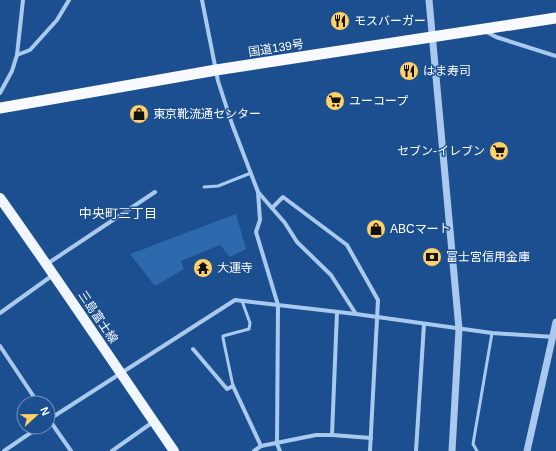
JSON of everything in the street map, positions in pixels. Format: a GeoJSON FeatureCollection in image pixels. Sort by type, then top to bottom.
{"type":"FeatureCollection","features":[{"type":"Feature","properties":{"kind":"highway","name":"国道139号"},"geometry":{"type":"LineString","coordinates":[[0,108],[216,70],[556,18]]}},
{"type":"Feature","properties":{"kind":"main road","name":"三島富士線"},"geometry":{"type":"LineString","coordinates":[[0,198],[54,274],[120,374],[174,451]]}},
{"type":"Feature","properties":{"kind":"street"},"geometry":{"type":"LineString","coordinates":[[0,93],[12,71],[17,55],[22,0]]}},
{"type":"Feature","properties":{"kind":"street"},"geometry":{"type":"LineString","coordinates":[[17,55],[30,50],[57,20],[69,0]]}},
{"type":"Feature","properties":{"kind":"street"},"geometry":{"type":"LineString","coordinates":[[202,0],[216,70],[232,124],[258,192],[260,220],[256,232],[278,305],[277,444],[280,451]]}},
{"type":"Feature","properties":{"kind":"street"},"geometry":{"type":"LineString","coordinates":[[429,0],[459,329],[452,451]]}},
{"type":"Feature","properties":{"kind":"street"},"geometry":{"type":"LineString","coordinates":[[482,29],[496,38],[556,56]]}},
{"type":"Feature","properties":{"kind":"street"},"geometry":{"type":"LineString","coordinates":[[47,264],[155,192]]}},
{"type":"Feature","properties":{"kind":"street"},"geometry":{"type":"LineString","coordinates":[[258,192],[285,223],[296,242],[331,275],[356,314]]}},
{"type":"Feature","properties":{"kind":"street"},"geometry":{"type":"LineString","coordinates":[[272,208],[283,197],[347,245],[378,300],[370,451]]}},
{"type":"Feature","properties":{"kind":"street"},"geometry":{"type":"LineString","coordinates":[[0,313],[54,274]]}},
{"type":"Feature","properties":{"kind":"street"},"geometry":{"type":"LineString","coordinates":[[56,414],[223,306],[235,300],[356,314],[492,333],[554,337]]}},
{"type":"Feature","properties":{"kind":"street"},"geometry":{"type":"LineString","coordinates":[[332,435],[337,312]]}},
{"type":"Feature","properties":{"kind":"street"},"geometry":{"type":"LineString","coordinates":[[527,451],[554,337],[556,322]]}},
{"type":"Feature","properties":{"kind":"street"},"geometry":{"type":"LineString","coordinates":[[416,451],[424,324]]}},
{"type":"Feature","properties":{"kind":"street"},"geometry":{"type":"LineString","coordinates":[[0,346],[33,395]]}},
{"type":"Feature","properties":{"kind":"street"},"geometry":{"type":"LineString","coordinates":[[193,349],[227,389],[233,386],[261,446]]}},
{"type":"Feature","properties":{"kind":"street"},"geometry":{"type":"LineString","coordinates":[[112,451],[154,422]]}},
{"type":"Feature","properties":{"kind":"street"},"geometry":{"type":"LineString","coordinates":[[56,430],[71,451]]}},
{"type":"Feature","properties":{"kind":"street"},"geometry":{"type":"LineString","coordinates":[[0,448],[3,451],[27,435]]}},
{"type":"Feature","properties":{"kind":"street"},"geometry":{"type":"LineString","coordinates":[[254,451],[261,446],[316,435],[371,438]]}},
{"type":"Feature","properties":{"kind":"lane"},"geometry":{"type":"LineString","coordinates":[[204,187],[218,186],[251,173]]}},
{"type":"Feature","properties":{"kind":"lane"},"geometry":{"type":"LineString","coordinates":[[233,386],[223,336],[249,329],[250,323],[242,301]]}},
{"type":"Feature","properties":{"kind":"lane"},"geometry":{"type":"LineString","coordinates":[[477,451],[473,444],[492,333]]}},
{"type":"Feature","properties":{"kind":"shaded area"},"geometry":{"type":"Polygon","coordinates":[[[236,214],[246,249],[230,257],[220,245],[181,261],[184,269],[155,286],[130,254],[236,214]]]}},
{"type":"Feature","properties":{"kind":"place","name":"モスバーガー"},"geometry":{"type":"Point","coordinates":[340,21]}},
{"type":"Feature","properties":{"kind":"place","name":"はま寿司"},"geometry":{"type":"Point","coordinates":[409,71]}},
{"type":"Feature","properties":{"kind":"place","name":"ユーコープ"},"geometry":{"type":"Point","coordinates":[335,101]}},
{"type":"Feature","properties":{"kind":"place","name":"東京靴流通センター"},"geometry":{"type":"Point","coordinates":[139,114]}},
{"type":"Feature","properties":{"kind":"place","name":"セブン-イレブン"},"geometry":{"type":"Point","coordinates":[499,151]}},
{"type":"Feature","properties":{"kind":"place","name":"ABCマート"},"geometry":{"type":"Point","coordinates":[376,229]}},
{"type":"Feature","properties":{"kind":"place","name":"富士宮信用金庫"},"geometry":{"type":"Point","coordinates":[432,257]}},
{"type":"Feature","properties":{"kind":"place","name":"大運寺"},"geometry":{"type":"Point","coordinates":[203,268]}},
{"type":"Feature","properties":{"kind":"district","name":"中央町三丁目"},"geometry":{"type":"Point","coordinates":[118,213]}}]}
